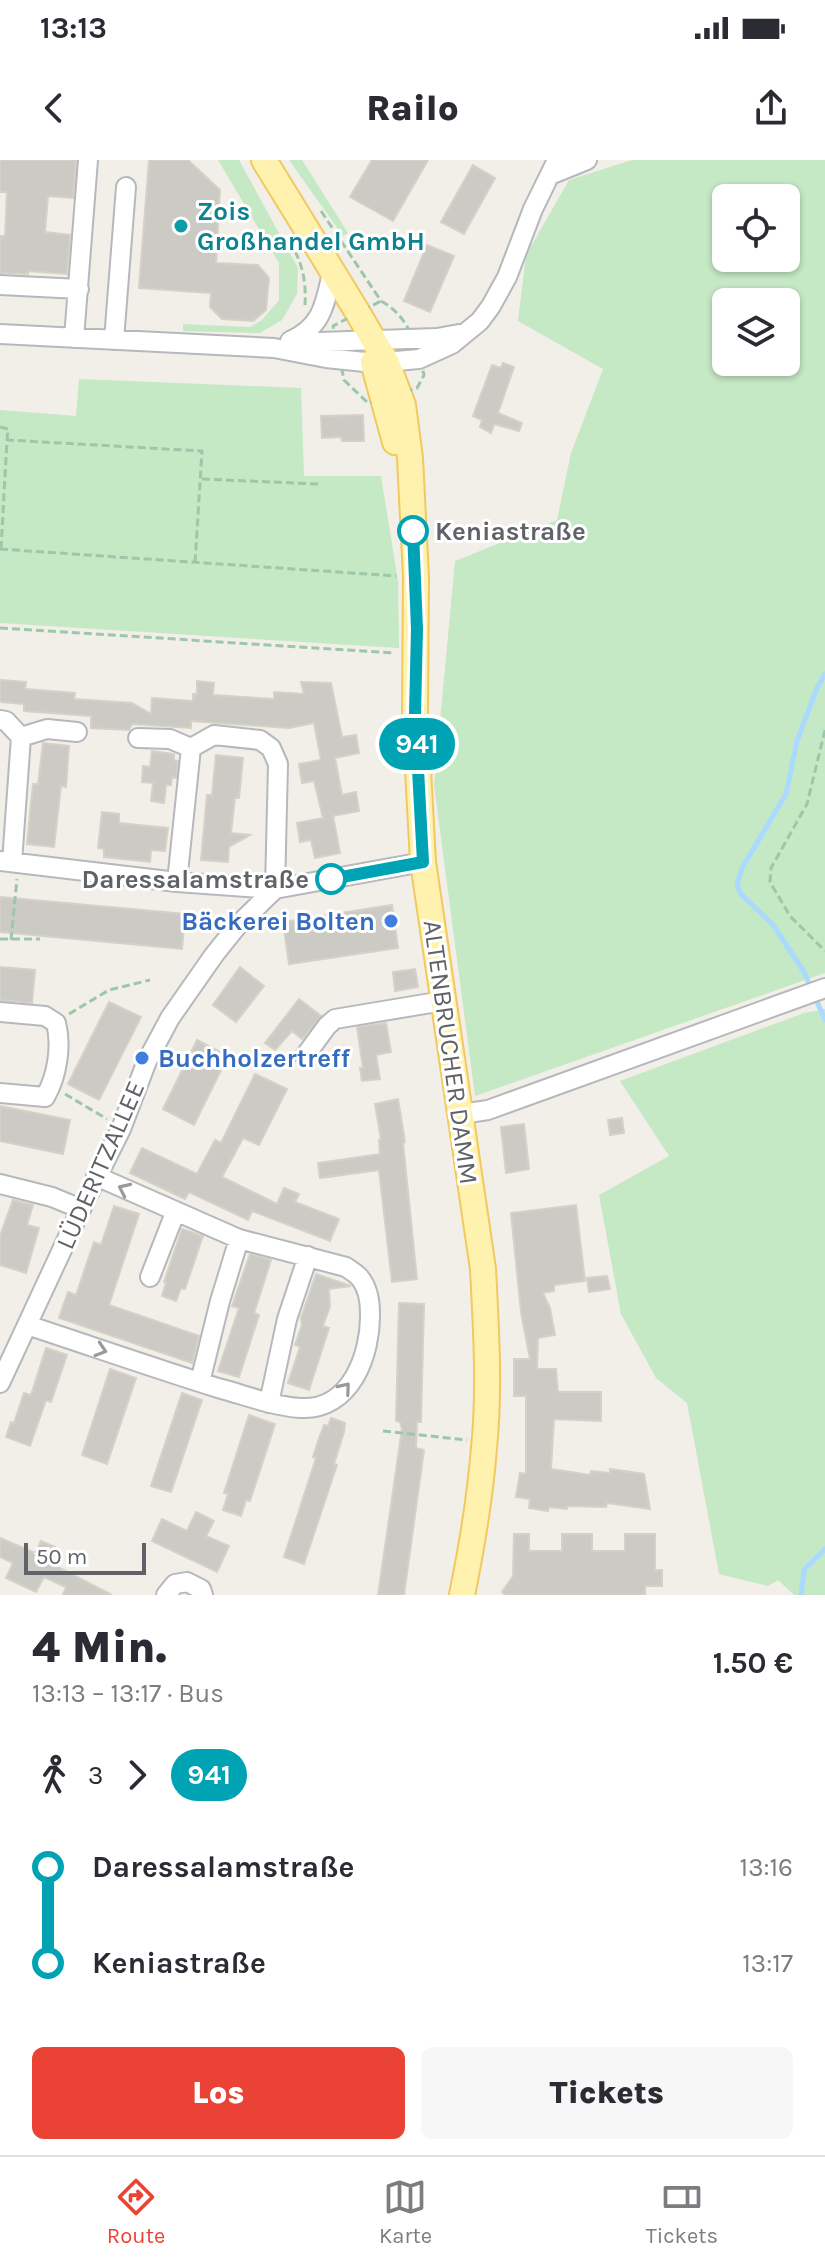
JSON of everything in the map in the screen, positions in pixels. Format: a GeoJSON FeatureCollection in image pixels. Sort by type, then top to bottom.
{"type":"FeatureCollection","features":[{"type":"Feature","properties":{"kind":"main road","name":"ALTENBRUCHER DAMM"},"geometry":{"type":"LineString","coordinates":[[264,160],[333,269],[403,405],[410,458],[416,577],[415,714],[423,862],[483,1269],[486,1327],[485,1445],[462,1595]]}},
{"type":"Feature","properties":{"kind":"street"},"geometry":{"type":"LineString","coordinates":[[74,338],[88,160]]}},
{"type":"Feature","properties":{"kind":"street"},"geometry":{"type":"LineString","coordinates":[[0,334],[274,348],[319,342],[377,355],[419,359],[437,352],[469,330],[491,306],[507,277],[554,167],[587,160]]}},
{"type":"Feature","properties":{"kind":"street"},"geometry":{"type":"LineString","coordinates":[[114,340],[126,187]]}},
{"type":"Feature","properties":{"kind":"street"},"geometry":{"type":"LineString","coordinates":[[274,348],[306,334],[320,318],[333,269]]}},
{"type":"Feature","properties":{"kind":"street"},"geometry":{"type":"LineString","coordinates":[[0,285],[79,289]]}},
{"type":"Feature","properties":{"kind":"street"},"geometry":{"type":"LineString","coordinates":[[377,355],[469,330]]}},
{"type":"Feature","properties":{"kind":"street"},"geometry":{"type":"LineString","coordinates":[[0,720],[6,721],[21,737],[10,862],[177,882],[275,889],[423,862]]}},
{"type":"Feature","properties":{"kind":"street"},"geometry":{"type":"LineString","coordinates":[[21,737],[47,729],[77,732]]}},
{"type":"Feature","properties":{"kind":"street"},"geometry":{"type":"LineString","coordinates":[[191,748],[214,735],[260,740],[271,748],[278,764],[275,889]]}},
{"type":"Feature","properties":{"kind":"street"},"geometry":{"type":"LineString","coordinates":[[138,738],[170,739],[191,748]]}},
{"type":"Feature","properties":{"kind":"street"},"geometry":{"type":"LineString","coordinates":[[177,882],[191,748]]}},
{"type":"Feature","properties":{"kind":"street","name":"LÜDERITZALLEE"},"geometry":{"type":"LineString","coordinates":[[0,1383],[121,1129],[147,1061],[180,1001],[238,925],[275,889]]}},
{"type":"Feature","properties":{"kind":"street"},"geometry":{"type":"LineString","coordinates":[[461,1114],[488,1110],[825,988]]}},
{"type":"Feature","properties":{"kind":"street"},"geometry":{"type":"LineString","coordinates":[[305,1056],[335,1019],[443,1001]]}},
{"type":"Feature","properties":{"kind":"street"},"geometry":{"type":"LineString","coordinates":[[0,1012],[45,1016],[56,1023],[59,1036],[51,1086],[45,1097],[0,1093]]}},
{"type":"Feature","properties":{"kind":"street"},"geometry":{"type":"LineString","coordinates":[[27,1325],[269,1403],[301,1408],[333,1402],[351,1383],[368,1347],[369,1298],[360,1278],[346,1267],[239,1239],[96,1176]]}},
{"type":"Feature","properties":{"kind":"street"},"geometry":{"type":"LineString","coordinates":[[0,1184],[52,1197],[81,1209]]}},
{"type":"Feature","properties":{"kind":"street"},"geometry":{"type":"LineString","coordinates":[[150,1277],[175,1213]]}},
{"type":"Feature","properties":{"kind":"street"},"geometry":{"type":"LineString","coordinates":[[200,1382],[239,1239]]}},
{"type":"Feature","properties":{"kind":"street"},"geometry":{"type":"LineString","coordinates":[[269,1403],[287,1319],[308,1256]]}},
{"type":"Feature","properties":{"kind":"street"},"geometry":{"type":"LineString","coordinates":[[166,1595],[175,1584],[187,1582],[201,1589],[203,1595]]}},
{"type":"Feature","properties":{"kind":"path"},"geometry":{"type":"LineString","coordinates":[[321,211],[381,301]]}},
{"type":"Feature","properties":{"kind":"path"},"geometry":{"type":"LineString","coordinates":[[289,241],[302,267],[306,286],[305,308]]}},
{"type":"Feature","properties":{"kind":"path"},"geometry":{"type":"LineString","coordinates":[[0,427],[8,429],[0,549],[416,577]]}},
{"type":"Feature","properties":{"kind":"path"},"geometry":{"type":"LineString","coordinates":[[7,440],[202,451],[195,563]]}},
{"type":"Feature","properties":{"kind":"path"},"geometry":{"type":"LineString","coordinates":[[200,479],[318,484]]}},
{"type":"Feature","properties":{"kind":"path"},"geometry":{"type":"LineString","coordinates":[[0,628],[417,655]]}},
{"type":"Feature","properties":{"kind":"path"},"geometry":{"type":"LineString","coordinates":[[825,730],[807,804],[771,868],[770,882],[790,916],[825,951]]}},
{"type":"Feature","properties":{"kind":"path"},"geometry":{"type":"LineString","coordinates":[[10,862],[11,940]]}},
{"type":"Feature","properties":{"kind":"path"},"geometry":{"type":"LineString","coordinates":[[0,939],[40,939]]}},
{"type":"Feature","properties":{"kind":"path"},"geometry":{"type":"LineString","coordinates":[[56,1023],[109,990],[150,980]]}},
{"type":"Feature","properties":{"kind":"path"},"geometry":{"type":"LineString","coordinates":[[51,1086],[121,1129]]}},
{"type":"Feature","properties":{"kind":"path"},"geometry":{"type":"LineString","coordinates":[[383,1431],[463,1438]]}},
{"type":"Feature","properties":{"kind":"green space"},"geometry":{"type":"Polygon","coordinates":[[[218,160],[239,160],[298,268],[297,294],[282,320],[260,333],[183,331],[183,324],[250,327],[262,320],[279,300],[279,263],[218,160]]]}},
{"type":"Feature","properties":{"kind":"green space"},"geometry":{"type":"Polygon","coordinates":[[[289,160],[302,160],[348,233],[343,236],[289,160]]]}},
{"type":"Feature","properties":{"kind":"green space"},"geometry":{"type":"Polygon","coordinates":[[[632,160],[825,160],[825,973],[475,1096],[434,785],[455,561],[557,520],[571,453],[603,369],[518,321],[526,255],[569,180],[632,160]]]}},
{"type":"Feature","properties":{"kind":"green space"},"geometry":{"type":"Polygon","coordinates":[[[79,379],[301,388],[304,476],[381,476],[398,581],[399,648],[0,623],[0,410],[76,416],[79,379]]]}},
{"type":"Feature","properties":{"kind":"green space"},"geometry":{"type":"Polygon","coordinates":[[[825,1009],[825,1595],[794,1595],[778,1580],[768,1586],[719,1574],[687,1403],[656,1378],[621,1314],[599,1195],[669,1156],[620,1081],[804,1013],[825,1009]]]}},
{"type":"Feature","properties":{"kind":"building"},"geometry":{"type":"Polygon","coordinates":[[[0,160],[76,160],[73,198],[48,196],[45,232],[70,235],[67,274],[28,271],[28,274],[0,273],[0,236],[5,236],[7,192],[0,192],[0,160]]]}},
{"type":"Feature","properties":{"kind":"building","name":"Zois Großhandel GmbH"},"geometry":{"type":"Polygon","coordinates":[[[149,160],[188,160],[220,190],[216,263],[258,265],[269,278],[266,310],[253,321],[222,319],[210,307],[211,293],[139,288],[149,160]]]}},
{"type":"Feature","properties":{"kind":"building"},"geometry":{"type":"Polygon","coordinates":[[[372,160],[428,160],[393,221],[350,197],[372,160]]]}},
{"type":"Feature","properties":{"kind":"building"},"geometry":{"type":"Polygon","coordinates":[[[473,165],[495,178],[464,234],[441,222],[473,165]]]}},
{"type":"Feature","properties":{"kind":"building"},"geometry":{"type":"Polygon","coordinates":[[[427,245],[454,256],[430,312],[404,301],[427,245]]]}},
{"type":"Feature","properties":{"kind":"building"},"geometry":{"type":"Polygon","coordinates":[[[503,363],[514,367],[498,413],[522,423],[519,431],[494,424],[491,433],[480,427],[482,420],[473,416],[492,365],[501,368],[503,363]]]}},
{"type":"Feature","properties":{"kind":"building"},"geometry":{"type":"Polygon","coordinates":[[[363,415],[364,441],[322,438],[321,416],[363,415]]]}},
{"type":"Feature","properties":{"kind":"building"},"geometry":{"type":"Polygon","coordinates":[[[0,680],[26,682],[25,689],[75,693],[74,699],[132,703],[151,714],[152,698],[193,701],[193,694],[197,694],[197,681],[214,683],[213,695],[274,699],[274,692],[304,694],[301,682],[331,683],[342,737],[356,735],[359,753],[335,758],[342,795],[356,792],[359,811],[333,816],[340,853],[315,858],[311,840],[300,842],[297,823],[323,818],[314,781],[302,783],[299,764],[321,760],[314,723],[289,728],[191,721],[191,728],[132,724],[129,730],[91,728],[91,716],[24,711],[24,704],[0,702],[0,680]]]}},
{"type":"Feature","properties":{"kind":"building"},"geometry":{"type":"Polygon","coordinates":[[[43,743],[69,746],[66,787],[61,786],[54,847],[27,844],[33,784],[38,784],[43,743]]]}},
{"type":"Feature","properties":{"kind":"building"},"geometry":{"type":"Polygon","coordinates":[[[152,751],[174,754],[174,760],[178,761],[176,778],[172,777],[171,785],[166,785],[164,803],[151,801],[153,783],[142,782],[143,766],[150,767],[152,751]]]}},
{"type":"Feature","properties":{"kind":"building"},"geometry":{"type":"Polygon","coordinates":[[[216,755],[243,758],[231,833],[250,835],[229,847],[228,862],[201,860],[207,795],[212,795],[216,755]]]}},
{"type":"Feature","properties":{"kind":"building"},"geometry":{"type":"Polygon","coordinates":[[[102,812],[119,814],[119,823],[168,828],[165,851],[151,850],[150,862],[104,857],[104,849],[98,848],[102,812]]]}},
{"type":"Feature","properties":{"kind":"building"},"geometry":{"type":"Polygon","coordinates":[[[0,897],[185,914],[182,949],[0,932],[0,897]]]}},
{"type":"Feature","properties":{"kind":"building"},"geometry":{"type":"Polygon","coordinates":[[[392,905],[398,948],[289,964],[283,922],[392,905]]]}},
{"type":"Feature","properties":{"kind":"building"},"geometry":{"type":"Polygon","coordinates":[[[0,967],[35,970],[32,1003],[0,1000],[0,967]]]}},
{"type":"Feature","properties":{"kind":"building"},"geometry":{"type":"Polygon","coordinates":[[[240,967],[264,986],[236,1022],[213,1005],[240,967]]]}},
{"type":"Feature","properties":{"kind":"building"},"geometry":{"type":"Polygon","coordinates":[[[415,969],[418,987],[395,991],[393,972],[415,969]]]}},
{"type":"Feature","properties":{"kind":"building"},"geometry":{"type":"Polygon","coordinates":[[[299,999],[321,1016],[302,1039],[292,1031],[275,1050],[265,1043],[299,999]]]}},
{"type":"Feature","properties":{"kind":"building"},"geometry":{"type":"Polygon","coordinates":[[[109,1002],[141,1017],[99,1100],[68,1084],[109,1002]]]}},
{"type":"Feature","properties":{"kind":"building"},"geometry":{"type":"Polygon","coordinates":[[[386,1023],[391,1052],[376,1055],[380,1079],[362,1081],[357,1027],[386,1023]]]}},
{"type":"Feature","properties":{"kind":"building"},"geometry":{"type":"Polygon","coordinates":[[[197,1040],[228,1056],[194,1125],[163,1109],[197,1040]]]}},
{"type":"Feature","properties":{"kind":"building"},"geometry":{"type":"Polygon","coordinates":[[[255,1074],[287,1089],[259,1145],[243,1138],[222,1177],[277,1204],[284,1188],[299,1194],[295,1202],[339,1219],[330,1241],[252,1211],[248,1220],[189,1192],[185,1199],[130,1173],[142,1148],[197,1174],[215,1140],[221,1143],[255,1074]]]}},
{"type":"Feature","properties":{"kind":"building"},"geometry":{"type":"Polygon","coordinates":[[[398,1099],[405,1142],[417,1279],[392,1282],[379,1170],[320,1178],[318,1163],[380,1154],[375,1104],[398,1099]]]}},
{"type":"Feature","properties":{"kind":"building"},"geometry":{"type":"Polygon","coordinates":[[[0,1106],[70,1120],[63,1154],[0,1141],[0,1106]]]}},
{"type":"Feature","properties":{"kind":"building"},"geometry":{"type":"Polygon","coordinates":[[[622,1118],[624,1133],[610,1135],[608,1120],[622,1118]]]}},
{"type":"Feature","properties":{"kind":"building"},"geometry":{"type":"Polygon","coordinates":[[[524,1124],[529,1169],[506,1173],[501,1127],[524,1124]]]}},
{"type":"Feature","properties":{"kind":"building"},"geometry":{"type":"Polygon","coordinates":[[[13,1200],[33,1205],[27,1225],[39,1228],[26,1273],[0,1265],[0,1236],[13,1200]]]}},
{"type":"Feature","properties":{"kind":"building"},"geometry":{"type":"Polygon","coordinates":[[[576,1205],[585,1281],[554,1285],[554,1291],[543,1293],[550,1308],[555,1335],[538,1338],[537,1369],[556,1369],[558,1392],[601,1392],[601,1421],[554,1419],[551,1469],[590,1475],[591,1471],[610,1473],[610,1469],[644,1474],[650,1509],[607,1503],[606,1507],[549,1507],[548,1511],[529,1508],[530,1499],[516,1497],[520,1473],[526,1474],[526,1396],[514,1396],[514,1359],[530,1359],[521,1312],[511,1213],[576,1205]]]}},
{"type":"Feature","properties":{"kind":"building"},"geometry":{"type":"Polygon","coordinates":[[[114,1206],[139,1214],[109,1305],[199,1336],[192,1363],[59,1318],[68,1292],[76,1295],[94,1242],[101,1245],[114,1206]]]}},
{"type":"Feature","properties":{"kind":"building"},"geometry":{"type":"Polygon","coordinates":[[[182,1229],[203,1236],[185,1289],[181,1288],[176,1301],[162,1296],[182,1229]]]}},
{"type":"Feature","properties":{"kind":"building"},"geometry":{"type":"Polygon","coordinates":[[[250,1254],[271,1260],[254,1313],[259,1315],[239,1377],[218,1371],[239,1308],[232,1306],[250,1254]]]}},
{"type":"Feature","properties":{"kind":"building"},"geometry":{"type":"Polygon","coordinates":[[[316,1274],[351,1286],[329,1289],[330,1306],[323,1326],[329,1328],[309,1390],[288,1383],[300,1347],[295,1345],[302,1325],[301,1318],[316,1274]]]}},
{"type":"Feature","properties":{"kind":"building"},"geometry":{"type":"Polygon","coordinates":[[[607,1276],[610,1289],[589,1292],[587,1278],[607,1276]]]}},
{"type":"Feature","properties":{"kind":"building"},"geometry":{"type":"Polygon","coordinates":[[[399,1303],[424,1304],[421,1422],[417,1422],[416,1448],[424,1450],[404,1595],[378,1595],[402,1429],[400,1422],[396,1421],[399,1303]]]}},
{"type":"Feature","properties":{"kind":"building"},"geometry":{"type":"Polygon","coordinates":[[[46,1348],[67,1355],[51,1402],[46,1400],[30,1446],[6,1437],[24,1393],[31,1395],[46,1348]]]}},
{"type":"Feature","properties":{"kind":"building"},"geometry":{"type":"Polygon","coordinates":[[[110,1369],[136,1378],[107,1464],[82,1455],[110,1369]]]}},
{"type":"Feature","properties":{"kind":"building"},"geometry":{"type":"Polygon","coordinates":[[[182,1393],[202,1400],[171,1492],[151,1486],[182,1393]]]}},
{"type":"Feature","properties":{"kind":"building"},"geometry":{"type":"Polygon","coordinates":[[[249,1415],[275,1424],[250,1501],[246,1500],[241,1516],[223,1510],[228,1494],[224,1493],[249,1415]]]}},
{"type":"Feature","properties":{"kind":"building"},"geometry":{"type":"Polygon","coordinates":[[[331,1418],[345,1423],[344,1432],[334,1464],[337,1465],[304,1564],[284,1557],[316,1458],[313,1457],[318,1441],[324,1425],[328,1426],[331,1418]]]}},
{"type":"Feature","properties":{"kind":"building"},"geometry":{"type":"Polygon","coordinates":[[[196,1512],[214,1521],[206,1536],[229,1546],[217,1572],[152,1541],[162,1519],[187,1531],[196,1512]]]}},
{"type":"Feature","properties":{"kind":"building"},"geometry":{"type":"Polygon","coordinates":[[[514,1534],[529,1534],[529,1551],[562,1551],[562,1534],[592,1534],[592,1551],[625,1551],[625,1534],[655,1534],[655,1570],[662,1570],[662,1586],[645,1586],[645,1595],[505,1595],[502,1592],[513,1576],[514,1534]]]}},
{"type":"Feature","properties":{"kind":"building"},"geometry":{"type":"Polygon","coordinates":[[[0,1538],[35,1553],[41,1541],[55,1547],[48,1562],[112,1595],[63,1595],[66,1587],[44,1577],[36,1592],[6,1578],[13,1563],[0,1557],[0,1538]]]}},
{"type":"Feature","properties":{"kind":"waterway"},"geometry":{"type":"LineString","coordinates":[[811,988],[773,925],[741,894],[737,885],[742,868],[786,794],[797,741],[825,674]]}},
{"type":"Feature","properties":{"kind":"waterway"},"geometry":{"type":"LineString","coordinates":[[815,997],[825,1020]]}},
{"type":"Feature","properties":{"kind":"waterway"},"geometry":{"type":"LineString","coordinates":[[801,1595],[804,1570],[825,1549]]}},
{"type":"Feature","properties":{"kind":"bus line","name":"941"},"geometry":{"type":"LineString","coordinates":[[331,879],[423,862],[415,714],[417,629],[413,531]]}},
{"type":"Feature","properties":{"kind":"place","name":"Zois Großhandel GmbH"},"geometry":{"type":"Point","coordinates":[181,226]}},
{"type":"Feature","properties":{"kind":"place","name":"Keniastraße"},"geometry":{"type":"Point","coordinates":[413,531]}},
{"type":"Feature","properties":{"kind":"place","name":"Daressalamstraße"},"geometry":{"type":"Point","coordinates":[331,879]}},
{"type":"Feature","properties":{"kind":"place","name":"Bäckerei Bolten"},"geometry":{"type":"Point","coordinates":[391,921]}},
{"type":"Feature","properties":{"kind":"place","name":"Buchholzertreff"},"geometry":{"type":"Point","coordinates":[142,1058]}}]}
